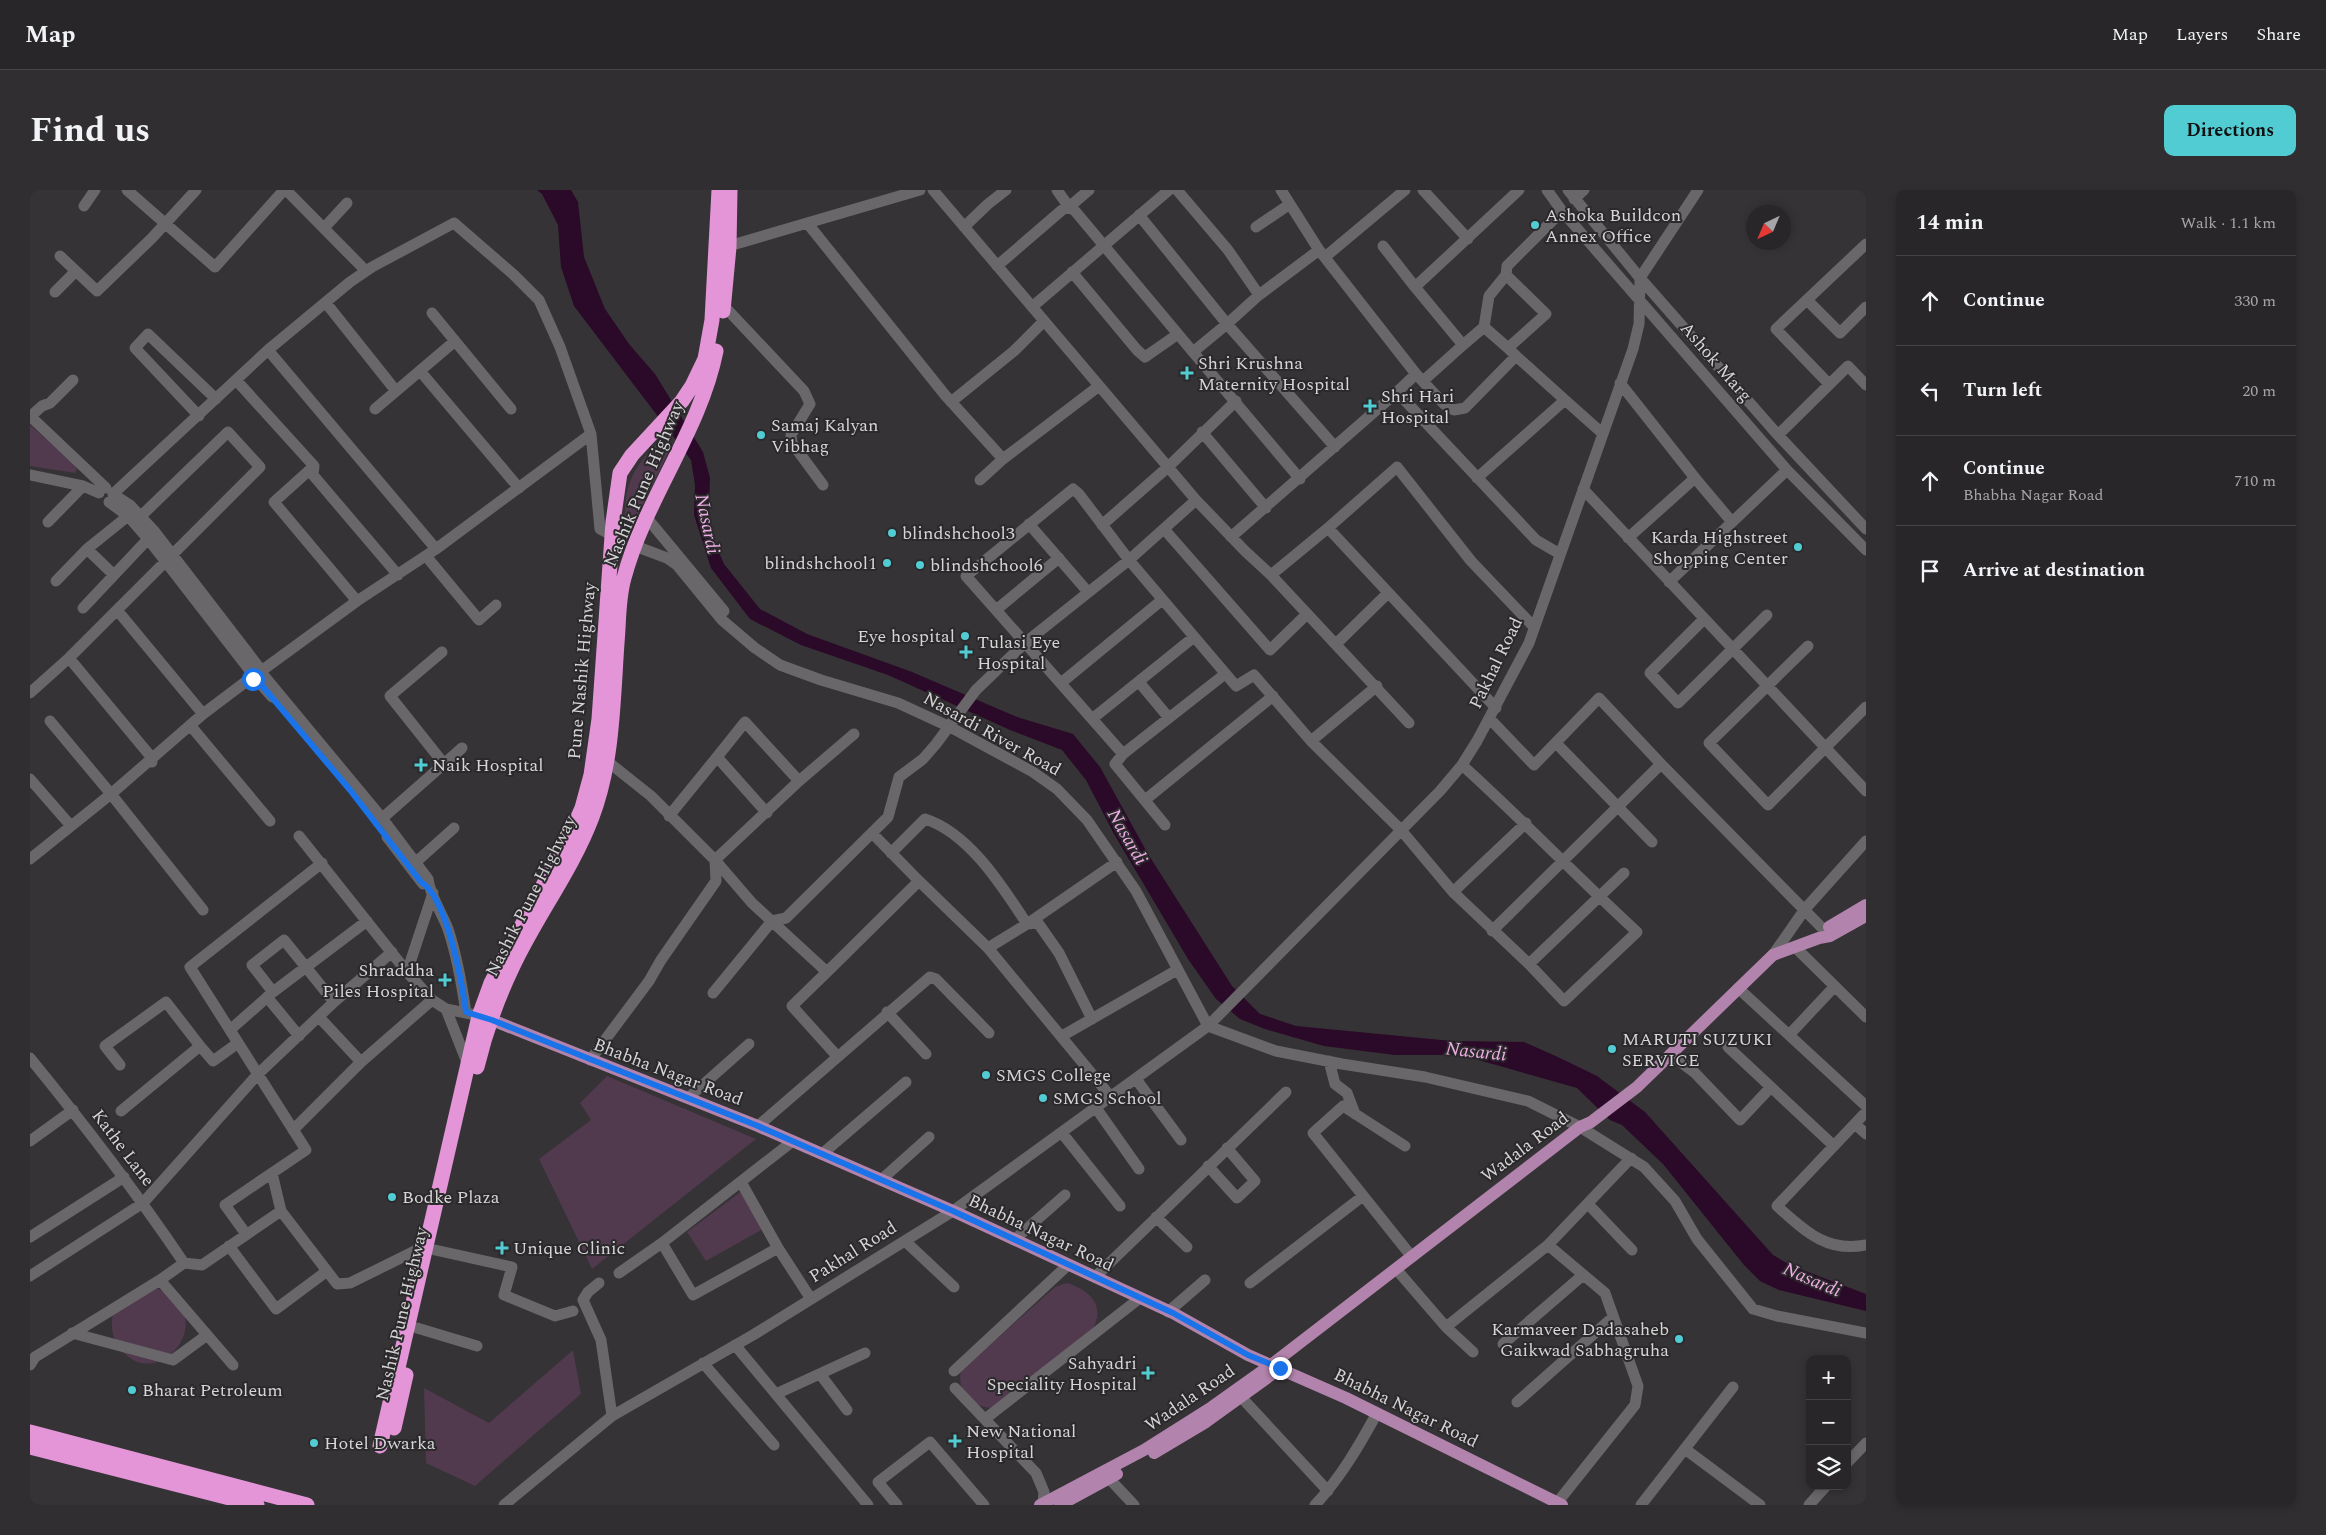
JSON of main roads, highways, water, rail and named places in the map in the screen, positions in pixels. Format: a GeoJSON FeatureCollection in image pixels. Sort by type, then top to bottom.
{"type":"FeatureCollection","features":[{"type":"Feature","properties":{"kind":"highway","name":"Nashik Pune Highway"},"geometry":{"type":"LineString","coordinates":[[431,1248],[417,1328],[385,1447],[431,1248],[480,1056],[479,1016],[513,966],[576,854],[593,815],[600,756],[613,708],[619,601],[624,577],[647,518],[701,401],[713,364],[724,306],[719,190]]}},
{"type":"Feature","properties":{"kind":"highway","name":"Nashik Pune Highway"},"geometry":{"type":"LineString","coordinates":[[613,529],[620,473],[632,455],[682,401],[692,386],[705,359],[723,248],[730,190]]}},
{"type":"Feature","properties":{"kind":"highway","name":"Pune Nashik Highway"},"geometry":{"type":"LineString","coordinates":[[600,756],[600,719],[613,529]]}},
{"type":"Feature","properties":{"kind":"highway"},"geometry":{"type":"LineString","coordinates":[[431,1248],[479,1016]]}},
{"type":"Feature","properties":{"kind":"highway"},"geometry":{"type":"LineString","coordinates":[[30,1432],[307,1505]]}},
{"type":"Feature","properties":{"kind":"highway"},"geometry":{"type":"LineString","coordinates":[[30,1447],[257,1505]]}},
{"type":"Feature","properties":{"kind":"main road"},"geometry":{"type":"LineString","coordinates":[[1586,1126],[1638,1087],[1773,955],[1825,935],[1865,915]]}},
{"type":"Feature","properties":{"kind":"main road","name":"Bhabha Nagar Road"},"geometry":{"type":"LineString","coordinates":[[479,1016],[758,1126],[953,1211],[1140,1298],[1248,1355],[1377,1413],[1559,1504]]}},
{"type":"Feature","properties":{"kind":"main road","name":"Wadala Road"},"geometry":{"type":"LineString","coordinates":[[1398,1272],[1412,1257],[1586,1126]]}},
{"type":"Feature","properties":{"kind":"main road","name":"Wadala Road"},"geometry":{"type":"LineString","coordinates":[[1060,1505],[1276,1366],[1586,1126]]}},
{"type":"Feature","properties":{"kind":"main road","name":"Wadala Road"},"geometry":{"type":"LineString","coordinates":[[1041,1504],[1106,1475],[1206,1422],[1242,1398],[1276,1366]]}},
{"type":"Feature","properties":{"kind":"water","name":"Nasardi"},"geometry":{"type":"Polygon","coordinates":[[[537,190],[571,190],[578,202],[584,257],[605,309],[629,344],[655,374],[703,452],[710,478],[708,527],[724,564],[760,609],[807,634],[912,672],[1017,717],[1073,734],[1100,767],[1148,854],[1232,986],[1260,1014],[1296,1026],[1452,1041],[1524,1042],[1597,1076],[1645,1112],[1773,1255],[1792,1266],[1866,1294],[1866,1311],[1779,1290],[1760,1281],[1744,1265],[1663,1164],[1622,1125],[1610,1120],[1577,1088],[1461,1055],[1395,1055],[1324,1046],[1265,1029],[1240,1019],[1216,999],[1188,959],[1114,834],[1086,780],[1062,750],[1010,730],[888,675],[801,645],[750,619],[711,568],[694,515],[695,485],[691,460],[574,306],[561,267],[558,225],[542,194],[537,190]]]}},
{"type":"Feature","properties":{"kind":"place","name":"Ashoka Buildcon Annex Office"},"geometry":{"type":"Point","coordinates":[1535,225]}},
{"type":"Feature","properties":{"kind":"place","name":"Shri Krushna Maternity Hospital"},"geometry":{"type":"Point","coordinates":[1187,373]}},
{"type":"Feature","properties":{"kind":"place","name":"Shri Hari Hospital"},"geometry":{"type":"Point","coordinates":[1370,406]}},
{"type":"Feature","properties":{"kind":"place","name":"Samaj Kalyan Vibhag"},"geometry":{"type":"Point","coordinates":[761,435]}},
{"type":"Feature","properties":{"kind":"place","name":"blindshchool3"},"geometry":{"type":"Point","coordinates":[892,533]}},
{"type":"Feature","properties":{"kind":"place","name":"Karda Highstreet Shopping Center"},"geometry":{"type":"Point","coordinates":[1798,547]}},
{"type":"Feature","properties":{"kind":"place","name":"blindshchool1"},"geometry":{"type":"Point","coordinates":[887,563]}},
{"type":"Feature","properties":{"kind":"place","name":"blindshchool6"},"geometry":{"type":"Point","coordinates":[920,565]}},
{"type":"Feature","properties":{"kind":"place","name":"Eye hospital"},"geometry":{"type":"Point","coordinates":[965,636]}},
{"type":"Feature","properties":{"kind":"place","name":"Tulasi Eye Hospital"},"geometry":{"type":"Point","coordinates":[966,652]}},
{"type":"Feature","properties":{"kind":"place","name":"Naik Hospital"},"geometry":{"type":"Point","coordinates":[421,765]}},
{"type":"Feature","properties":{"kind":"place","name":"Shraddha Piles Hospital"},"geometry":{"type":"Point","coordinates":[445,980]}},
{"type":"Feature","properties":{"kind":"place","name":"MARUTI SUZUKI SERVICE"},"geometry":{"type":"Point","coordinates":[1612,1049]}},
{"type":"Feature","properties":{"kind":"place","name":"SMGS College"},"geometry":{"type":"Point","coordinates":[986,1075]}},
{"type":"Feature","properties":{"kind":"place","name":"SMGS School"},"geometry":{"type":"Point","coordinates":[1043,1098]}},
{"type":"Feature","properties":{"kind":"place","name":"Bodke Plaza"},"geometry":{"type":"Point","coordinates":[392,1197]}},
{"type":"Feature","properties":{"kind":"place","name":"Unique Clinic"},"geometry":{"type":"Point","coordinates":[502,1248]}},
{"type":"Feature","properties":{"kind":"place","name":"Karmaveer Dadasaheb Gaikwad Sabhagruha"},"geometry":{"type":"Point","coordinates":[1679,1339]}},
{"type":"Feature","properties":{"kind":"place","name":"Sahyadri Speciality Hospital"},"geometry":{"type":"Point","coordinates":[1148,1373]}},
{"type":"Feature","properties":{"kind":"place","name":"Bharat Petroleum"},"geometry":{"type":"Point","coordinates":[132,1390]}},
{"type":"Feature","properties":{"kind":"place","name":"New National Hospital"},"geometry":{"type":"Point","coordinates":[955,1441]}},
{"type":"Feature","properties":{"kind":"place","name":"Hotel Dwarka"},"geometry":{"type":"Point","coordinates":[314,1443]}}]}
